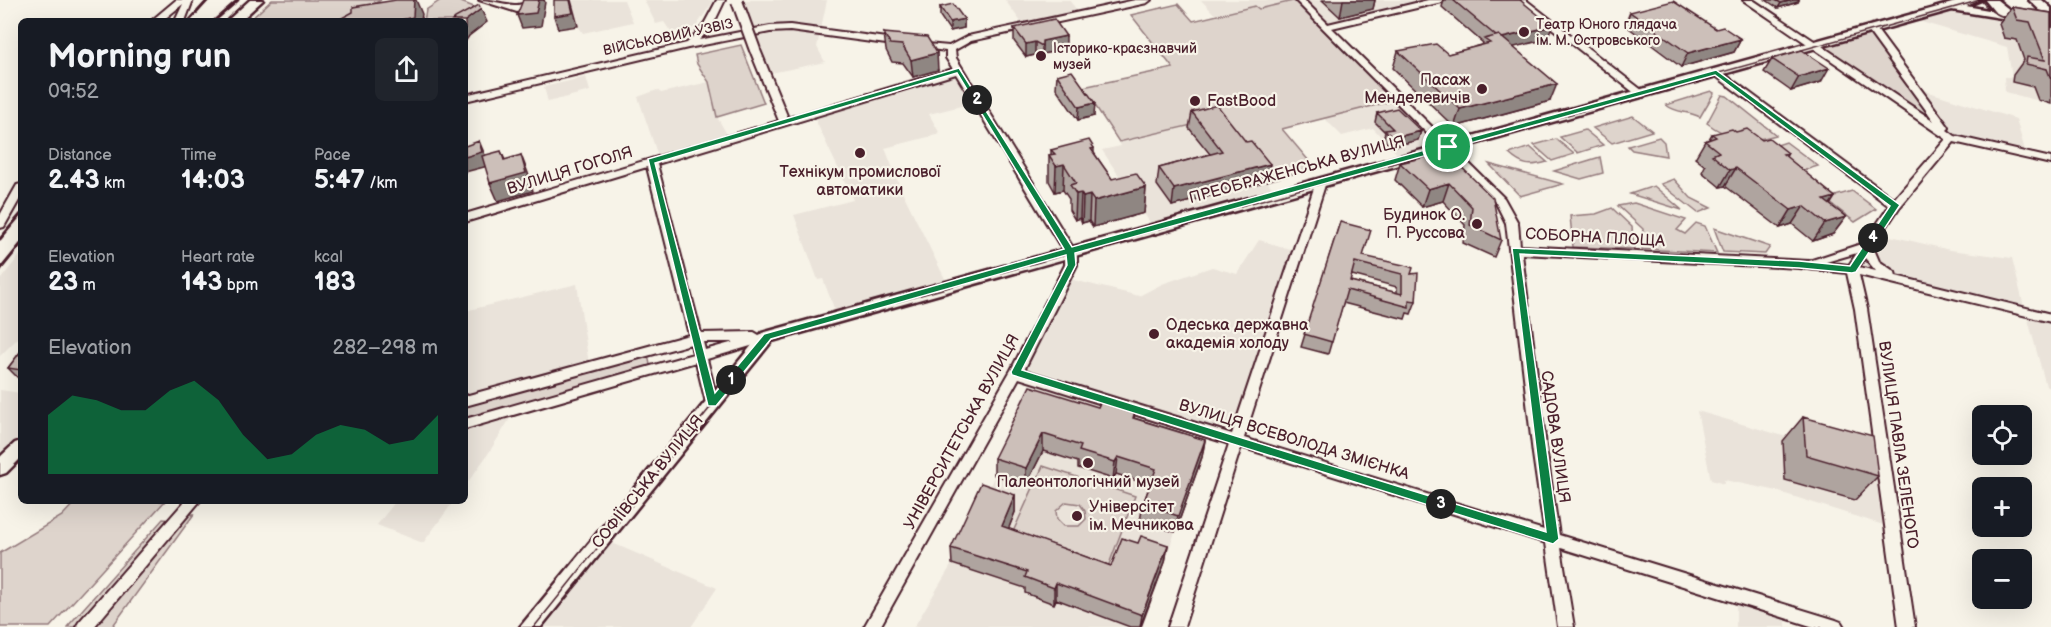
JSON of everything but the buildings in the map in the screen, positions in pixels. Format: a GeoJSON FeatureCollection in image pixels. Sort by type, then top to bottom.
{"type":"FeatureCollection","features":[{"type":"Feature","properties":{"kind":"main road"},"geometry":{"type":"LineString","coordinates":[[236,18],[256,0]]}},
{"type":"Feature","properties":{"kind":"main road"},"geometry":{"type":"LineString","coordinates":[[1973,0],[2028,20]]}},
{"type":"Feature","properties":{"kind":"main road","name":"ПРЕОБРАЖЕНСЬКА ВУЛИЦЯ"},"geometry":{"type":"LineString","coordinates":[[767,337],[1068,250],[1448,147],[1973,0]]}},
{"type":"Feature","properties":{"kind":"main road"},"geometry":{"type":"LineString","coordinates":[[1992,0],[1996,7],[2007,14]]}},
{"type":"Feature","properties":{"kind":"main road"},"geometry":{"type":"LineString","coordinates":[[2035,0],[2051,17]]}},
{"type":"Feature","properties":{"kind":"main road"},"geometry":{"type":"LineString","coordinates":[[2049,0],[2051,17]]}},
{"type":"Feature","properties":{"kind":"main road"},"geometry":{"type":"LineString","coordinates":[[1950,7],[2028,20],[2051,17]]}},
{"type":"Feature","properties":{"kind":"main road","name":"СОФІЇВСЬКА ВУЛИЦЯ"},"geometry":{"type":"LineString","coordinates":[[529,627],[767,337]]}},
{"type":"Feature","properties":{"kind":"main road"},"geometry":{"type":"LineString","coordinates":[[0,468],[18,451]]}},
{"type":"Feature","properties":{"kind":"street"},"geometry":{"type":"LineString","coordinates":[[160,18],[182,0]]}},
{"type":"Feature","properties":{"kind":"street"},"geometry":{"type":"LineString","coordinates":[[181,18],[189,0]]}},
{"type":"Feature","properties":{"kind":"street"},"geometry":{"type":"LineString","coordinates":[[483,0],[517,9],[539,0]]}},
{"type":"Feature","properties":{"kind":"street"},"geometry":{"type":"LineString","coordinates":[[688,45],[707,27],[721,0]]}},
{"type":"Feature","properties":{"kind":"street"},"geometry":{"type":"LineString","coordinates":[[737,0],[755,50],[786,122]]}},
{"type":"Feature","properties":{"kind":"street"},"geometry":{"type":"LineString","coordinates":[[1068,250],[951,58],[950,49],[968,39],[1147,0]]}},
{"type":"Feature","properties":{"kind":"street","name":"СОБОРНА ПЛОЩА"},"geometry":{"type":"LineString","coordinates":[[1299,0],[1500,201],[1512,223],[1515,250],[1799,264],[1852,270],[2051,318]]}},
{"type":"Feature","properties":{"kind":"street"},"geometry":{"type":"LineString","coordinates":[[1326,27],[1439,0]]}},
{"type":"Feature","properties":{"kind":"street"},"geometry":{"type":"LineString","coordinates":[[1520,0],[1640,93]]}},
{"type":"Feature","properties":{"kind":"street"},"geometry":{"type":"LineString","coordinates":[[1747,0],[1952,138],[2051,161]]}},
{"type":"Feature","properties":{"kind":"street","name":"ВІЙСЬКОВИЙ УЗВІЗ"},"geometry":{"type":"LineString","coordinates":[[468,97],[688,45],[770,29],[790,28],[950,49]]}},
{"type":"Feature","properties":{"kind":"street"},"geometry":{"type":"LineString","coordinates":[[1872,28],[1952,138]]}},
{"type":"Feature","properties":{"kind":"street","name":"ВУЛИЦЯ ГОГОЛЯ"},"geometry":{"type":"LineString","coordinates":[[468,217],[959,70]]}},
{"type":"Feature","properties":{"kind":"street"},"geometry":{"type":"LineString","coordinates":[[1716,72],[1895,205]]}},
{"type":"Feature","properties":{"kind":"street"},"geometry":{"type":"LineString","coordinates":[[1852,270],[1895,205],[1952,138]]}},
{"type":"Feature","properties":{"kind":"street"},"geometry":{"type":"LineString","coordinates":[[651,161],[712,403]]}},
{"type":"Feature","properties":{"kind":"street"},"geometry":{"type":"LineString","coordinates":[[1176,627],[1321,182]]}},
{"type":"Feature","properties":{"kind":"street"},"geometry":{"type":"LineString","coordinates":[[0,224],[18,193]]}},
{"type":"Feature","properties":{"kind":"street"},"geometry":{"type":"LineString","coordinates":[[1867,246],[1868,256],[1875,265],[1902,282]]}},
{"type":"Feature","properties":{"kind":"street","name":"СОБОРНА ПЛОЩА"},"geometry":{"type":"LineString","coordinates":[[1799,264],[1822,261],[1867,246]]}},
{"type":"Feature","properties":{"kind":"street","name":"УНІВЕРСИТЕТСЬКА ВУЛИЦЯ"},"geometry":{"type":"LineString","coordinates":[[872,627],[1016,372],[1071,265],[1068,250]]}},
{"type":"Feature","properties":{"kind":"street","name":"САДОВА ВУЛИЦЯ"},"geometry":{"type":"LineString","coordinates":[[1515,250],[1566,627]]}},
{"type":"Feature","properties":{"kind":"street","name":"ВУЛИЦЯ ПАВЛА ЗЕЛЕНОГО"},"geometry":{"type":"LineString","coordinates":[[1852,270],[1861,309],[1907,627]]}},
{"type":"Feature","properties":{"kind":"street","name":"ПРЕОБРАЖЕНСЬКА ВУЛИЦЯ"},"geometry":{"type":"LineString","coordinates":[[468,400],[695,338],[767,337]]}},
{"type":"Feature","properties":{"kind":"street","name":"ПРЕОБРАЖЕНСЬКА ВУЛИЦЯ"},"geometry":{"type":"LineString","coordinates":[[468,423],[767,337]]}},
{"type":"Feature","properties":{"kind":"street","name":"ВУЛИЦЯ ВСЕВОЛОДА ЗМІЄНКА"},"geometry":{"type":"LineString","coordinates":[[1016,372],[1836,627]]}},
{"type":"Feature","properties":{"kind":"street"},"geometry":{"type":"LineString","coordinates":[[84,627],[190,504]]}},
{"type":"Feature","properties":{"kind":"shaded area"},"geometry":{"type":"Polygon","coordinates":[[[272,0],[381,0],[348,18],[252,18],[272,0]]]}},
{"type":"Feature","properties":{"kind":"shaded area"},"geometry":{"type":"Polygon","coordinates":[[[441,0],[456,0],[479,9],[464,18],[425,18],[426,10],[441,0]]]}},
{"type":"Feature","properties":{"kind":"shaded area"},"geometry":{"type":"Polygon","coordinates":[[[572,0],[624,0],[633,22],[583,33],[578,26],[572,0]]]}},
{"type":"Feature","properties":{"kind":"shaded area"},"geometry":{"type":"Polygon","coordinates":[[[644,0],[714,0],[695,28],[671,32],[664,22],[656,24],[644,0]]]}},
{"type":"Feature","properties":{"kind":"shaded area"},"geometry":{"type":"Polygon","coordinates":[[[738,0],[827,0],[817,47],[825,62],[766,74],[738,0]]]}},
{"type":"Feature","properties":{"kind":"shaded area"},"geometry":{"type":"Polygon","coordinates":[[[1005,0],[1069,0],[1080,14],[1024,26],[1005,0]]]}},
{"type":"Feature","properties":{"kind":"shaded area"},"geometry":{"type":"Polygon","coordinates":[[[1201,0],[1297,0],[1218,18],[1201,0]]]}},
{"type":"Feature","properties":{"kind":"shaded area"},"geometry":{"type":"Polygon","coordinates":[[[1297,0],[1396,100],[1282,129],[1315,168],[1267,181],[1213,120],[1119,142],[1083,87],[1173,68],[1131,15],[1178,4],[1193,21],[1255,6],[1259,9],[1297,0]]]}},
{"type":"Feature","properties":{"kind":"shaded area"},"geometry":{"type":"Polygon","coordinates":[[[1302,0],[1424,0],[1328,24],[1302,0]]]}},
{"type":"Feature","properties":{"kind":"shaded area"},"geometry":{"type":"Polygon","coordinates":[[[1951,8],[2051,23],[2051,104],[2005,92],[2004,77],[2012,77],[2007,47],[1911,19],[1951,8]]]}},
{"type":"Feature","properties":{"kind":"shaded area"},"geometry":{"type":"Polygon","coordinates":[[[1871,28],[1952,138],[1814,45],[1871,28]]]}},
{"type":"Feature","properties":{"kind":"shaded area"},"geometry":{"type":"Polygon","coordinates":[[[741,45],[764,103],[717,117],[709,82],[697,64],[695,55],[741,45]]]}},
{"type":"Feature","properties":{"kind":"shaded area"},"geometry":{"type":"Polygon","coordinates":[[[959,72],[977,102],[929,114],[940,134],[885,148],[900,187],[948,285],[837,316],[823,279],[818,280],[794,215],[853,200],[813,115],[959,72]]]}},
{"type":"Feature","properties":{"kind":"shaded area"},"geometry":{"type":"Polygon","coordinates":[[[586,77],[590,91],[548,102],[544,87],[586,77]]]}},
{"type":"Feature","properties":{"kind":"shaded area"},"geometry":{"type":"Polygon","coordinates":[[[709,82],[717,117],[729,138],[659,159],[638,97],[657,90],[661,93],[709,82]]]}},
{"type":"Feature","properties":{"kind":"shaded area"},"geometry":{"type":"Polygon","coordinates":[[[1916,88],[2016,119],[2026,154],[1952,138],[1916,88]]]}},
{"type":"Feature","properties":{"kind":"shaded area"},"geometry":{"type":"Polygon","coordinates":[[[1711,91],[1714,93],[1700,117],[1666,105],[1711,91]]]}},
{"type":"Feature","properties":{"kind":"shaded area"},"geometry":{"type":"Polygon","coordinates":[[[1722,95],[1727,96],[1776,135],[1749,139],[1732,136],[1715,129],[1707,123],[1722,95]]]}},
{"type":"Feature","properties":{"kind":"shaded area"},"geometry":{"type":"Polygon","coordinates":[[[1396,100],[1444,146],[1401,158],[1373,128],[1342,136],[1324,118],[1396,100]]]}},
{"type":"Feature","properties":{"kind":"shaded area"},"geometry":{"type":"Polygon","coordinates":[[[1633,116],[1652,131],[1612,143],[1593,128],[1633,116]]]}},
{"type":"Feature","properties":{"kind":"shaded area"},"geometry":{"type":"Polygon","coordinates":[[[1213,120],[1276,192],[1153,227],[1102,150],[1121,146],[1119,142],[1213,120]]]}},
{"type":"Feature","properties":{"kind":"shaded area"},"geometry":{"type":"Polygon","coordinates":[[[1585,130],[1603,145],[1578,153],[1560,137],[1585,130]]]}},
{"type":"Feature","properties":{"kind":"shaded area"},"geometry":{"type":"Polygon","coordinates":[[[1659,137],[1664,142],[1666,156],[1632,150],[1628,146],[1659,137]]]}},
{"type":"Feature","properties":{"kind":"shaded area"},"geometry":{"type":"Polygon","coordinates":[[[1556,139],[1574,154],[1552,161],[1534,145],[1556,139]]]}},
{"type":"Feature","properties":{"kind":"shaded area"},"geometry":{"type":"Polygon","coordinates":[[[1786,142],[1818,166],[1802,171],[1771,147],[1786,142]]]}},
{"type":"Feature","properties":{"kind":"shaded area"},"geometry":{"type":"Polygon","coordinates":[[[1530,147],[1547,162],[1536,165],[1526,164],[1509,154],[1530,147]]]}},
{"type":"Feature","properties":{"kind":"shaded area"},"geometry":{"type":"Polygon","coordinates":[[[1600,157],[1603,173],[1581,179],[1554,171],[1600,157]]]}},
{"type":"Feature","properties":{"kind":"shaded area"},"geometry":{"type":"Polygon","coordinates":[[[1489,164],[1563,184],[1520,196],[1489,164]]]}},
{"type":"Feature","properties":{"kind":"shaded area"},"geometry":{"type":"Polygon","coordinates":[[[1674,179],[1691,198],[1711,208],[1698,213],[1661,184],[1674,179]]]}},
{"type":"Feature","properties":{"kind":"shaded area"},"geometry":{"type":"Polygon","coordinates":[[[1654,186],[1682,210],[1630,194],[1654,186]]]}},
{"type":"Feature","properties":{"kind":"shaded area"},"geometry":{"type":"Polygon","coordinates":[[[1852,191],[1876,209],[1855,222],[1825,199],[1852,191]]]}},
{"type":"Feature","properties":{"kind":"shaded area"},"geometry":{"type":"Polygon","coordinates":[[[1634,203],[1686,220],[1677,230],[1685,234],[1696,223],[1705,226],[1717,253],[1642,249],[1643,229],[1618,206],[1634,203]]]}},
{"type":"Feature","properties":{"kind":"shaded area"},"geometry":{"type":"Polygon","coordinates":[[[1612,208],[1632,227],[1634,249],[1573,247],[1570,216],[1596,214],[1612,208]]]}},
{"type":"Feature","properties":{"kind":"shaded area"},"geometry":{"type":"Polygon","coordinates":[[[1714,228],[1770,247],[1765,254],[1723,252],[1714,228]]]}},
{"type":"Feature","properties":{"kind":"shaded area"},"geometry":{"type":"Polygon","coordinates":[[[1878,233],[1950,250],[2012,258],[2025,311],[1853,269],[1878,233]]]}},
{"type":"Feature","properties":{"kind":"shaded area","name":"Одеська державна академія холоду"},"geometry":{"type":"Polygon","coordinates":[[[1259,240],[1297,251],[1239,437],[1017,372],[1065,278],[1139,296],[1162,284],[1212,267],[1237,274],[1259,240]]]}},
{"type":"Feature","properties":{"kind":"shaded area"},"geometry":{"type":"Polygon","coordinates":[[[18,258],[18,338],[0,356],[0,280],[18,258]]]}},
{"type":"Feature","properties":{"kind":"shaded area"},"geometry":{"type":"Polygon","coordinates":[[[577,284],[589,364],[468,398],[468,310],[577,284]]]}},
{"type":"Feature","properties":{"kind":"shaded area"},"geometry":{"type":"Polygon","coordinates":[[[2026,312],[2051,318],[2051,388],[2046,386],[2026,312]]]}},
{"type":"Feature","properties":{"kind":"shaded area"},"geometry":{"type":"Polygon","coordinates":[[[648,354],[651,370],[468,421],[468,403],[648,354]]]}},
{"type":"Feature","properties":{"kind":"shaded area"},"geometry":{"type":"Polygon","coordinates":[[[0,390],[18,393],[18,450],[0,467],[0,390]]]}},
{"type":"Feature","properties":{"kind":"shaded area","name":"Універсітет ім. Мечникова"},"geometry":{"type":"Polygon","coordinates":[[[1030,403],[1202,457],[1141,627],[914,627],[952,564],[1030,403]]]}},
{"type":"Feature","properties":{"kind":"shaded area"},"geometry":{"type":"Polygon","coordinates":[[[1697,411],[1887,466],[1896,529],[1773,490],[1724,480],[1724,484],[1711,480],[1697,411]]]}},
{"type":"Feature","properties":{"kind":"shaded area"},"geometry":{"type":"Polygon","coordinates":[[[511,417],[468,482],[468,428],[511,417]]]}},
{"type":"Feature","properties":{"kind":"shaded area"},"geometry":{"type":"Polygon","coordinates":[[[1043,466],[1135,496],[1108,567],[1012,534],[1043,466]],[[1066,502],[1056,511],[1057,519],[1064,526],[1079,526],[1086,519],[1085,511],[1080,504],[1066,502]]]}},
{"type":"Feature","properties":{"kind":"shaded area"},"geometry":{"type":"Polygon","coordinates":[[[73,504],[162,504],[50,627],[0,627],[0,553],[62,516],[73,504]]]}},
{"type":"Feature","properties":{"kind":"shaded area"},"geometry":{"type":"Polygon","coordinates":[[[394,504],[452,504],[423,543],[377,525],[394,504]]]}},
{"type":"Feature","properties":{"kind":"shaded area"},"geometry":{"type":"Polygon","coordinates":[[[194,514],[112,627],[90,627],[184,515],[194,514]]]}},
{"type":"Feature","properties":{"kind":"shaded area"},"geometry":{"type":"Polygon","coordinates":[[[163,519],[173,520],[81,627],[67,627],[163,519]]]}},
{"type":"Feature","properties":{"kind":"shaded area"},"geometry":{"type":"Polygon","coordinates":[[[603,539],[717,588],[691,627],[532,627],[603,539]]]}},
{"type":"Feature","properties":{"kind":"shaded area"},"geometry":{"type":"Polygon","coordinates":[[[1736,604],[1786,620],[1786,627],[1736,627],[1736,604]]]}},
{"type":"Feature","properties":{"kind":"tram line"},"geometry":{"type":"LineString","coordinates":[[534,627],[762,343],[773,336],[1981,0],[1994,13],[2003,17],[2022,22],[2051,25]]}},
{"type":"Feature","properties":{"kind":"tram line"},"geometry":{"type":"LineString","coordinates":[[2045,0],[2051,6]]}},
{"type":"Feature","properties":{"kind":"railway"},"geometry":{"type":"LineString","coordinates":[[192,18],[208,0]]}},
{"type":"Feature","properties":{"kind":"railway"},"geometry":{"type":"LineString","coordinates":[[217,18],[238,0]]}},
{"type":"Feature","properties":{"kind":"railway"},"geometry":{"type":"LineString","coordinates":[[0,239],[18,218]]}},
{"type":"Feature","properties":{"kind":"railway"},"geometry":{"type":"LineString","coordinates":[[0,270],[18,248]]}},
{"type":"Feature","properties":{"kind":"place","name":"Театр Юного глядача ім. М. Островського"},"geometry":{"type":"Point","coordinates":[1524,32]}},
{"type":"Feature","properties":{"kind":"place","name":"Історико-краєзнавчий музей"},"geometry":{"type":"Point","coordinates":[1041,56]}},
{"type":"Feature","properties":{"kind":"place","name":"Пасаж Менделевичів"},"geometry":{"type":"Point","coordinates":[1482,89]}},
{"type":"Feature","properties":{"kind":"place","name":"FastBood"},"geometry":{"type":"Point","coordinates":[1195,101]}},
{"type":"Feature","properties":{"kind":"place","name":"Технікум промислової автоматики"},"geometry":{"type":"Point","coordinates":[860,153]}},
{"type":"Feature","properties":{"kind":"place","name":"Будинок О. П. Руссова"},"geometry":{"type":"Point","coordinates":[1477,224]}},
{"type":"Feature","properties":{"kind":"place","name":"Одеська державна академія холоду"},"geometry":{"type":"Point","coordinates":[1154,334]}},
{"type":"Feature","properties":{"kind":"place","name":"Палеонтологічний музей"},"geometry":{"type":"Point","coordinates":[1088,463]}},
{"type":"Feature","properties":{"kind":"place","name":"Універсітет ім. Мечникова"},"geometry":{"type":"Point","coordinates":[1077,516]}},
{"type":"Feature","properties":{"kind":"route"},"geometry":{"type":"LineString","coordinates":[[1448,147],[1069,251],[767,337],[712,403],[651,161],[959,70],[986,115],[1069,251],[1071,254],[1071,265],[1016,372],[1553,539],[1540,454],[1515,250],[1564,255],[1799,264],[1852,270],[1895,205],[1716,72],[1448,147]]}}]}
